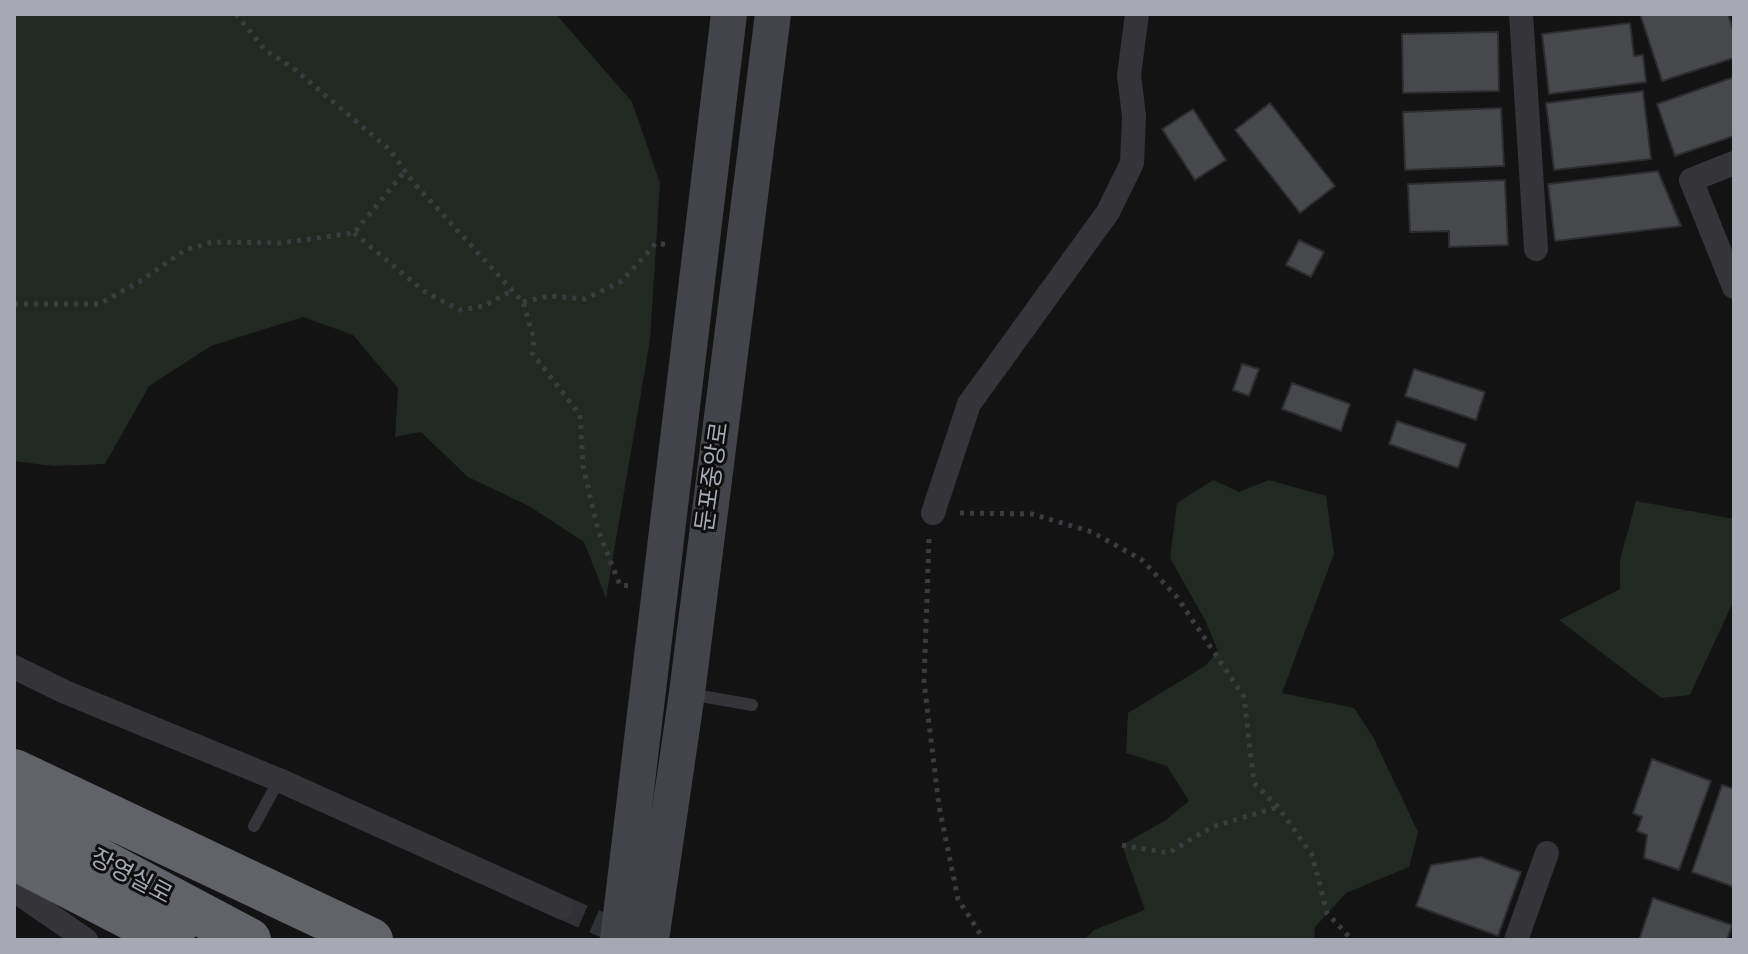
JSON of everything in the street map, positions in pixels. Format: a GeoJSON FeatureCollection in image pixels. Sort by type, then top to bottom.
{"type":"FeatureCollection","features":[{"type":"Feature","properties":{"kind":"highway"},"geometry":{"type":"LineString","coordinates":[[14,771],[371,940]]}},
{"type":"Feature","properties":{"kind":"highway","name":"장영실로"},"geometry":{"type":"LineString","coordinates":[[14,815],[249,940]]}},
{"type":"Feature","properties":{"kind":"highway","name":"장영실로"},"geometry":{"type":"LineString","coordinates":[[14,858],[173,940]]}},
{"type":"Feature","properties":{"kind":"street","name":"둔포중앙로"},"geometry":{"type":"LineString","coordinates":[[618,940],[729,14]]}},
{"type":"Feature","properties":{"kind":"street","name":"둔포중앙로"},"geometry":{"type":"LineString","coordinates":[[651,940],[687,693],[773,14]]}},
{"type":"Feature","properties":{"kind":"street"},"geometry":{"type":"LineString","coordinates":[[933,513],[969,404],[1108,212],[1132,163],[1134,116],[1129,75],[1137,14]]}},
{"type":"Feature","properties":{"kind":"street"},"geometry":{"type":"LineString","coordinates":[[1521,14],[1536,249]]}},
{"type":"Feature","properties":{"kind":"street"},"geometry":{"type":"LineString","coordinates":[[1734,163],[1691,180],[1734,287]]}},
{"type":"Feature","properties":{"kind":"street"},"geometry":{"type":"LineString","coordinates":[[14,667],[65,692],[279,780],[561,907]]}},
{"type":"Feature","properties":{"kind":"street"},"geometry":{"type":"LineString","coordinates":[[1516,940],[1547,853]]}},
{"type":"Feature","properties":{"kind":"street"},"geometry":{"type":"LineString","coordinates":[[14,890],[86,940]]}},
{"type":"Feature","properties":{"kind":"lane"},"geometry":{"type":"LineString","coordinates":[[687,693],[752,705]]}},
{"type":"Feature","properties":{"kind":"lane"},"geometry":{"type":"LineString","coordinates":[[254,826],[279,780]]}},
{"type":"Feature","properties":{"kind":"path"},"geometry":{"type":"LineString","coordinates":[[236,14],[265,50],[293,68],[390,150],[405,171],[523,302],[534,339],[532,353],[580,415],[583,466],[610,564],[620,585],[636,586]]}},
{"type":"Feature","properties":{"kind":"path"},"geometry":{"type":"LineString","coordinates":[[14,304],[99,304],[139,282],[185,250],[212,242],[280,243],[354,233],[405,171]]}},
{"type":"Feature","properties":{"kind":"path"},"geometry":{"type":"LineString","coordinates":[[354,233],[425,292],[460,310],[484,306],[511,291]]}},
{"type":"Feature","properties":{"kind":"path"},"geometry":{"type":"LineString","coordinates":[[523,302],[549,296],[585,299],[622,281],[656,243],[677,247]]}},
{"type":"Feature","properties":{"kind":"path"},"geometry":{"type":"LineString","coordinates":[[984,940],[958,899],[939,806],[924,682],[933,513],[1032,514],[1092,532],[1142,560],[1177,597],[1244,697],[1254,783],[1278,807],[1312,855],[1327,913],[1352,940]]}},
{"type":"Feature","properties":{"kind":"path"},"geometry":{"type":"LineString","coordinates":[[1122,845],[1168,853],[1212,827],[1278,807]]}},
{"type":"Feature","properties":{"kind":"shaded area"},"geometry":{"type":"Polygon","coordinates":[[[14,14],[556,14],[632,102],[660,183],[650,340],[606,598],[584,542],[529,506],[468,477],[421,432],[395,437],[398,388],[353,335],[303,317],[211,346],[149,386],[105,464],[53,466],[14,461],[14,14]]]}},
{"type":"Feature","properties":{"kind":"shaded area"},"geometry":{"type":"Polygon","coordinates":[[[1213,480],[1239,492],[1269,480],[1326,496],[1334,554],[1282,693],[1354,708],[1373,737],[1418,832],[1409,867],[1346,893],[1315,927],[1314,940],[1084,940],[1094,930],[1145,910],[1122,845],[1166,820],[1189,801],[1167,766],[1126,753],[1128,713],[1205,666],[1218,651],[1205,620],[1170,558],[1177,503],[1213,480]]]}},
{"type":"Feature","properties":{"kind":"shaded area"},"geometry":{"type":"Polygon","coordinates":[[[1636,501],[1734,519],[1734,600],[1690,695],[1661,698],[1559,620],[1620,589],[1620,560],[1636,501]]]}},
{"type":"Feature","properties":{"kind":"building"},"geometry":{"type":"Polygon","coordinates":[[[1640,14],[1728,14],[1734,32],[1734,58],[1662,81],[1640,14]]]}},
{"type":"Feature","properties":{"kind":"building"},"geometry":{"type":"Polygon","coordinates":[[[1630,23],[1634,56],[1643,55],[1646,82],[1549,94],[1542,34],[1630,23]]]}},
{"type":"Feature","properties":{"kind":"building"},"geometry":{"type":"Polygon","coordinates":[[[1498,32],[1499,91],[1403,93],[1402,34],[1498,32]]]}},
{"type":"Feature","properties":{"kind":"building"},"geometry":{"type":"Polygon","coordinates":[[[1734,77],[1734,136],[1675,156],[1657,104],[1734,77]]]}},
{"type":"Feature","properties":{"kind":"building"},"geometry":{"type":"Polygon","coordinates":[[[1643,91],[1651,159],[1554,170],[1546,103],[1643,91]]]}},
{"type":"Feature","properties":{"kind":"building"},"geometry":{"type":"Polygon","coordinates":[[[1270,103],[1335,186],[1300,213],[1235,130],[1270,103]]]}},
{"type":"Feature","properties":{"kind":"building"},"geometry":{"type":"Polygon","coordinates":[[[1501,108],[1504,166],[1405,170],[1403,112],[1501,108]]]}},
{"type":"Feature","properties":{"kind":"building"},"geometry":{"type":"Polygon","coordinates":[[[1193,109],[1226,160],[1195,180],[1162,129],[1193,109]]]}},
{"type":"Feature","properties":{"kind":"building"},"geometry":{"type":"Polygon","coordinates":[[[1658,171],[1681,226],[1555,241],[1548,184],[1658,171]]]}},
{"type":"Feature","properties":{"kind":"building"},"geometry":{"type":"Polygon","coordinates":[[[1505,180],[1508,245],[1449,247],[1449,231],[1410,232],[1408,184],[1505,180]]]}},
{"type":"Feature","properties":{"kind":"building"},"geometry":{"type":"Polygon","coordinates":[[[1299,240],[1324,252],[1311,277],[1286,265],[1299,240]]]}},
{"type":"Feature","properties":{"kind":"building"},"geometry":{"type":"Polygon","coordinates":[[[1242,364],[1259,369],[1249,396],[1233,390],[1242,364]]]}},
{"type":"Feature","properties":{"kind":"building"},"geometry":{"type":"Polygon","coordinates":[[[1414,369],[1485,392],[1476,420],[1405,396],[1414,369]]]}},
{"type":"Feature","properties":{"kind":"building"},"geometry":{"type":"Polygon","coordinates":[[[1292,383],[1350,404],[1341,431],[1282,409],[1292,383]]]}},
{"type":"Feature","properties":{"kind":"building"},"geometry":{"type":"Polygon","coordinates":[[[1397,421],[1466,444],[1458,468],[1389,444],[1397,421]]]}},
{"type":"Feature","properties":{"kind":"building"},"geometry":{"type":"Polygon","coordinates":[[[1652,759],[1711,781],[1679,870],[1644,858],[1647,835],[1637,831],[1642,817],[1633,813],[1652,759]]]}},
{"type":"Feature","properties":{"kind":"building"},"geometry":{"type":"Polygon","coordinates":[[[1722,785],[1734,789],[1734,887],[1692,872],[1722,785]]]}},
{"type":"Feature","properties":{"kind":"building"},"geometry":{"type":"Polygon","coordinates":[[[1481,857],[1521,872],[1498,936],[1416,906],[1431,865],[1481,857]]]}},
{"type":"Feature","properties":{"kind":"building"},"geometry":{"type":"Polygon","coordinates":[[[1653,898],[1732,925],[1727,940],[1639,940],[1653,898]]]}},
{"type":"Feature","properties":{"kind":"tunnel"},"geometry":{"type":"LineString","coordinates":[[561,907],[631,937]]}}]}
